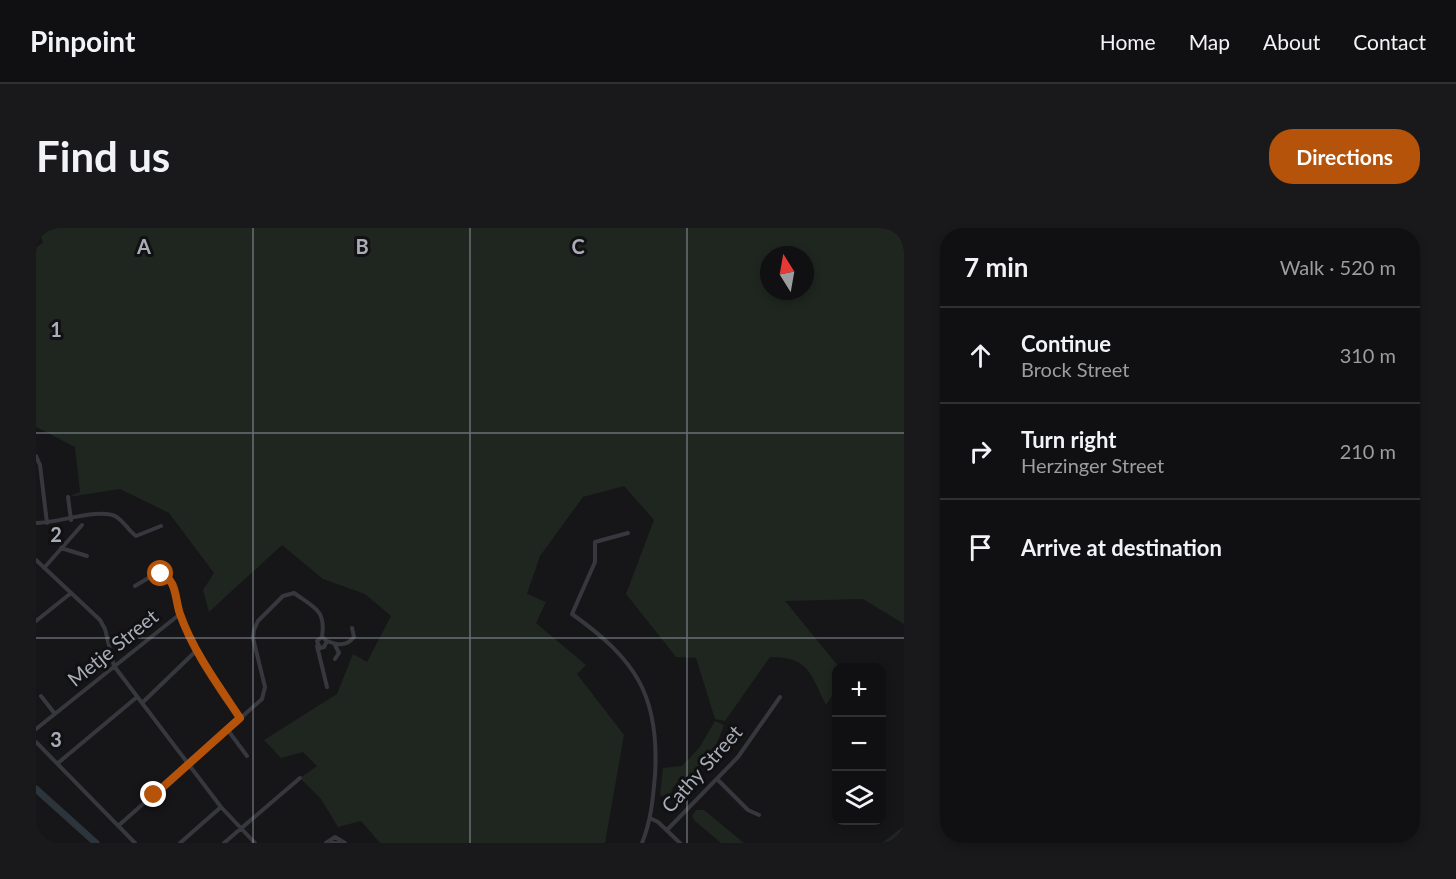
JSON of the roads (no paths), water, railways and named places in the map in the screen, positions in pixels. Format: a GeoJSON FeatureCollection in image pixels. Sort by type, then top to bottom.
{"type":"FeatureCollection","features":[{"type":"Feature","properties":{"kind":"street"},"geometry":{"type":"LineString","coordinates":[[36,456],[40,465],[47,523]]}},
{"type":"Feature","properties":{"kind":"street"},"geometry":{"type":"LineString","coordinates":[[68,497],[71,519]]}},
{"type":"Feature","properties":{"kind":"street"},"geometry":{"type":"LineString","coordinates":[[36,523],[107,513],[123,522],[136,536],[161,526]]}},
{"type":"Feature","properties":{"kind":"street"},"geometry":{"type":"LineString","coordinates":[[44,568],[82,525]]}},
{"type":"Feature","properties":{"kind":"street"},"geometry":{"type":"LineString","coordinates":[[628,533],[602,538],[595,542],[595,562],[572,614],[611,644],[636,675],[650,708],[656,740],[650,818],[642,843]]}},
{"type":"Feature","properties":{"kind":"street"},"geometry":{"type":"LineString","coordinates":[[61,548],[87,556]]}},
{"type":"Feature","properties":{"kind":"street"},"geometry":{"type":"LineString","coordinates":[[36,560],[103,625],[114,666],[221,807],[255,843]]}},
{"type":"Feature","properties":{"kind":"street"},"geometry":{"type":"LineString","coordinates":[[135,586],[151,575],[165,575],[172,582],[180,614],[197,650],[240,718]]}},
{"type":"Feature","properties":{"kind":"street"},"geometry":{"type":"LineString","coordinates":[[36,621],[71,593]]}},
{"type":"Feature","properties":{"kind":"street"},"geometry":{"type":"LineString","coordinates":[[118,826],[265,693],[253,638],[254,630],[258,621],[283,596],[294,593],[321,614],[324,622],[322,637],[317,641],[317,646],[327,687]]}},
{"type":"Feature","properties":{"kind":"street","name":"Metje Street"},"geometry":{"type":"LineString","coordinates":[[36,729],[180,614]]}},
{"type":"Feature","properties":{"kind":"street"},"geometry":{"type":"LineString","coordinates":[[322,637],[335,644],[345,645],[352,640],[352,628]]}},
{"type":"Feature","properties":{"kind":"street"},"geometry":{"type":"LineString","coordinates":[[317,646],[324,647],[327,641]]}},
{"type":"Feature","properties":{"kind":"street"},"geometry":{"type":"LineString","coordinates":[[335,644],[339,651],[335,659]]}},
{"type":"Feature","properties":{"kind":"street"},"geometry":{"type":"LineString","coordinates":[[142,703],[197,650]]}},
{"type":"Feature","properties":{"kind":"street"},"geometry":{"type":"LineString","coordinates":[[41,696],[55,714]]}},
{"type":"Feature","properties":{"kind":"street"},"geometry":{"type":"LineString","coordinates":[[58,763],[137,697]]}},
{"type":"Feature","properties":{"kind":"street","name":"Cathy Street"},"geometry":{"type":"LineString","coordinates":[[667,830],[738,757],[780,697]]}},
{"type":"Feature","properties":{"kind":"street"},"geometry":{"type":"LineString","coordinates":[[227,729],[247,756]]}},
{"type":"Feature","properties":{"kind":"street"},"geometry":{"type":"LineString","coordinates":[[36,742],[135,843]]}},
{"type":"Feature","properties":{"kind":"street"},"geometry":{"type":"LineString","coordinates":[[224,843],[300,778]]}},
{"type":"Feature","properties":{"kind":"street"},"geometry":{"type":"LineString","coordinates":[[718,780],[748,810],[759,815]]}},
{"type":"Feature","properties":{"kind":"street"},"geometry":{"type":"LineString","coordinates":[[180,843],[221,807]]}},
{"type":"Feature","properties":{"kind":"street"},"geometry":{"type":"LineString","coordinates":[[650,818],[680,843]]}},
{"type":"Feature","properties":{"kind":"street"},"geometry":{"type":"LineString","coordinates":[[326,843],[334,837],[345,843]]}},
{"type":"Feature","properties":{"kind":"street"},"geometry":{"type":"LineString","coordinates":[[333,843],[339,843]]}},
{"type":"Feature","properties":{"kind":"waterway"},"geometry":{"type":"LineString","coordinates":[[36,789],[96,843]]}}]}
